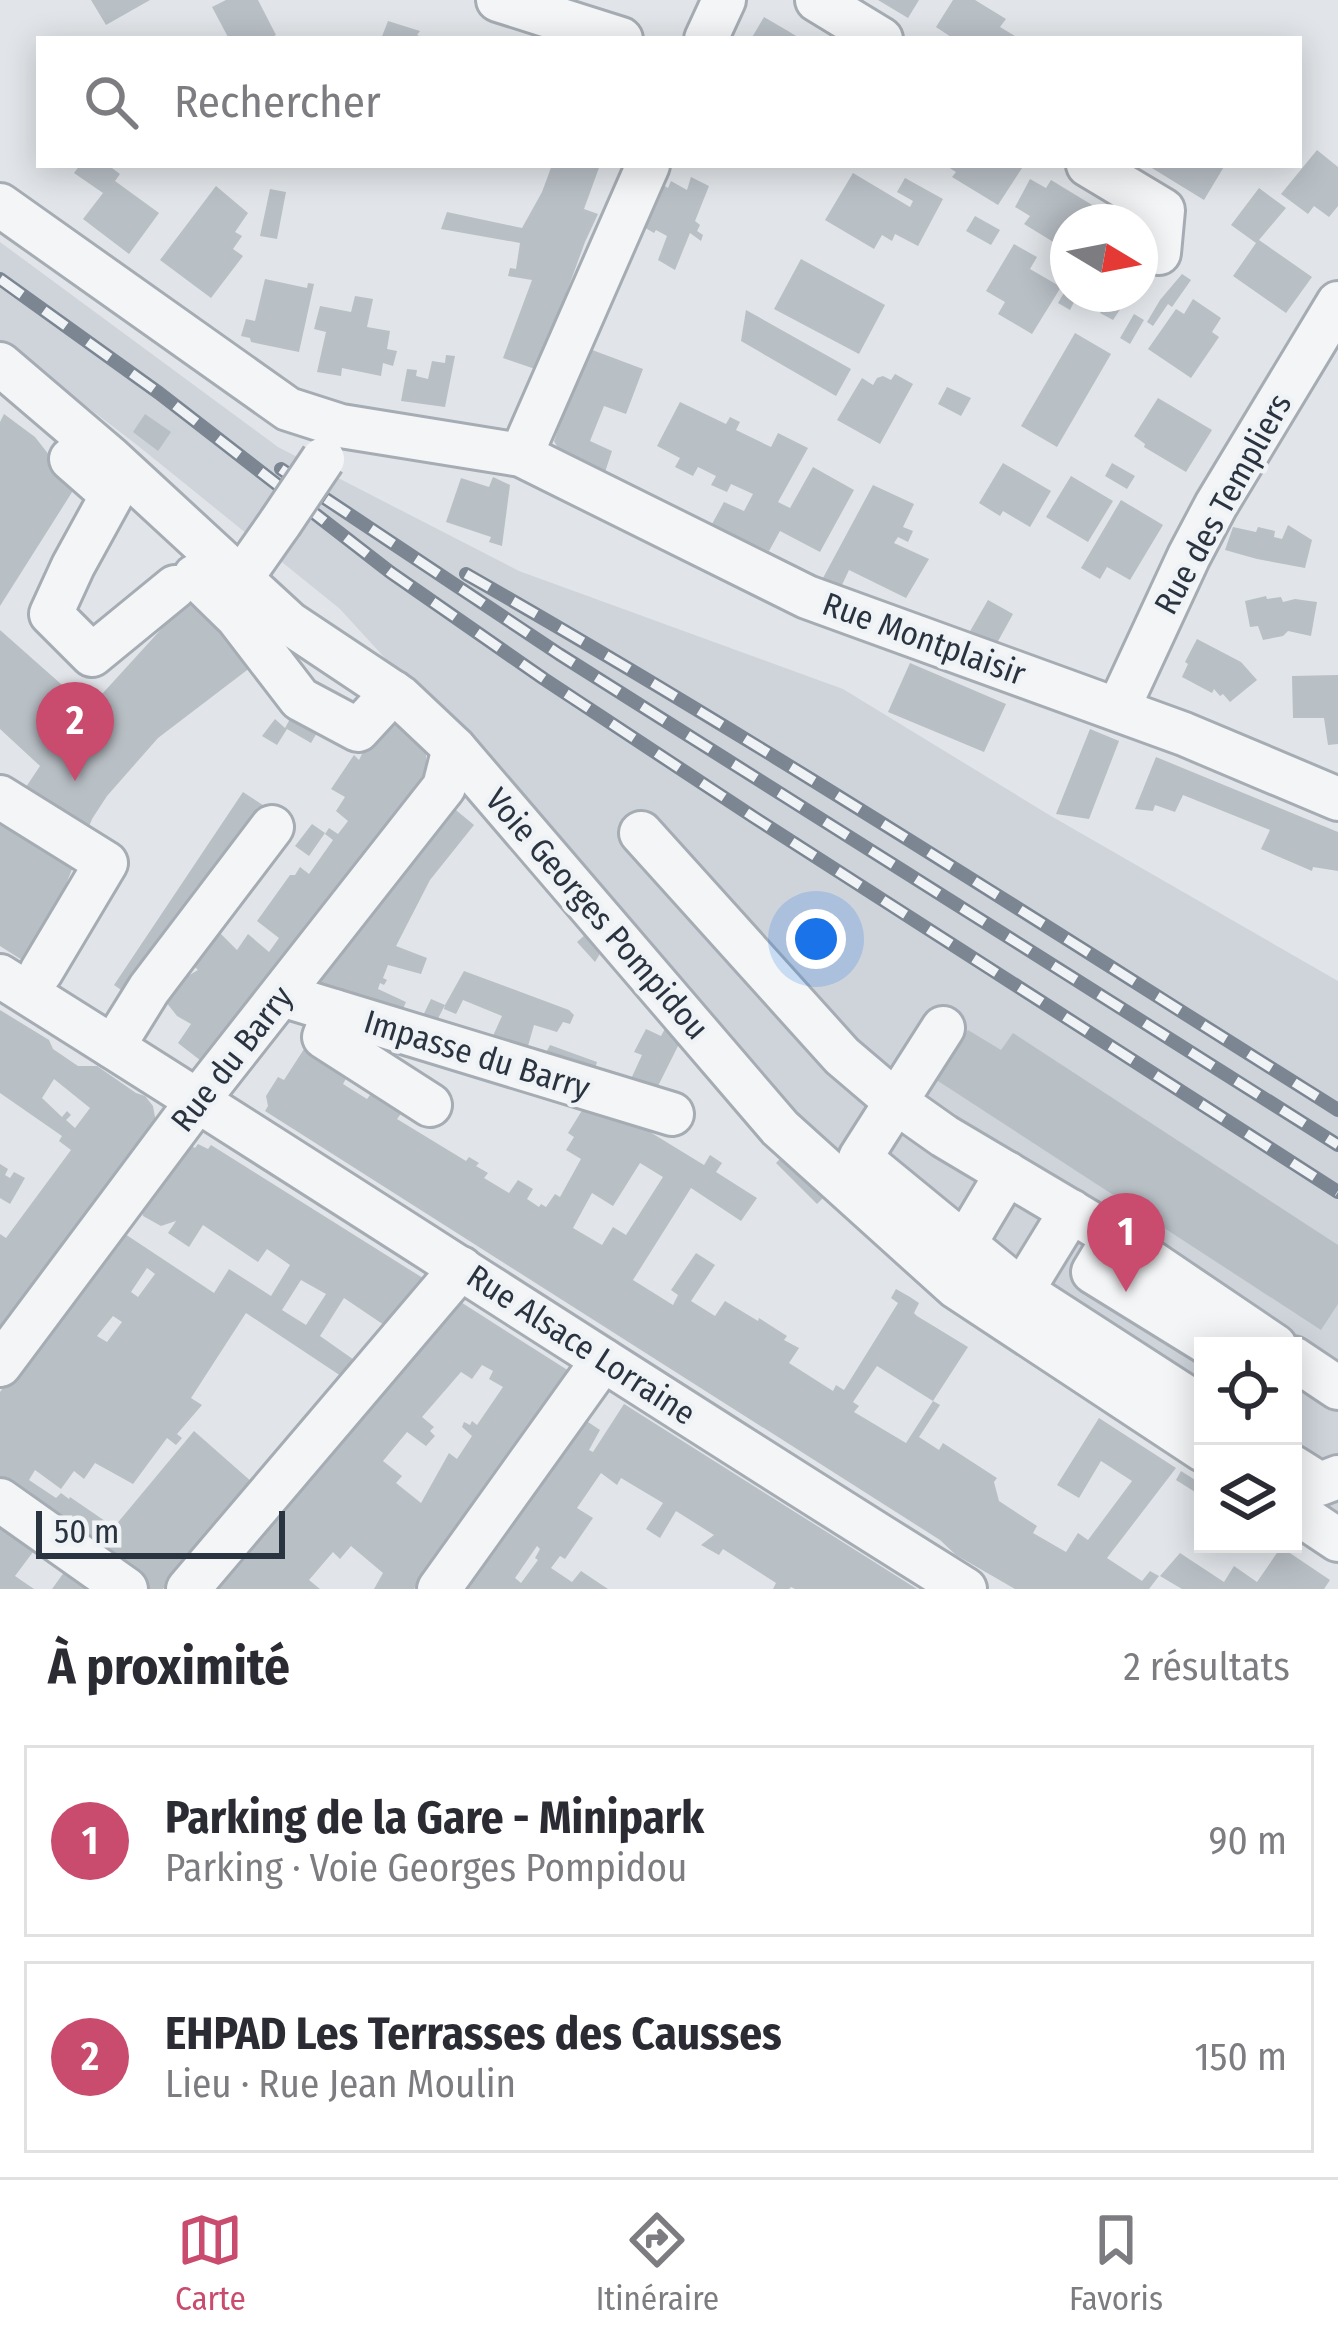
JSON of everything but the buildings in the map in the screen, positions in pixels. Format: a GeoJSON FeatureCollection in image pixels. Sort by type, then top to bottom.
{"type":"FeatureCollection","features":[{"type":"Feature","properties":{"kind":"street"},"geometry":{"type":"LineString","coordinates":[[498,0],[612,36]]}},
{"type":"Feature","properties":{"kind":"street"},"geometry":{"type":"LineString","coordinates":[[707,36],[724,0]]}},
{"type":"Feature","properties":{"kind":"street"},"geometry":{"type":"LineString","coordinates":[[817,0],[876,36]]}},
{"type":"Feature","properties":{"kind":"street"},"geometry":{"type":"LineString","coordinates":[[521,455],[647,168]]}},
{"type":"Feature","properties":{"kind":"street"},"geometry":{"type":"LineString","coordinates":[[1093,168],[1163,211],[1159,253]]}},
{"type":"Feature","properties":{"kind":"street","name":"Rue Montplaisir"},"geometry":{"type":"LineString","coordinates":[[0,206],[332,442],[521,455],[807,597],[1118,709],[1338,799]]}},
{"type":"Feature","properties":{"kind":"street","name":"Rue des Templiers"},"geometry":{"type":"LineString","coordinates":[[1118,709],[1216,505],[1338,303]]}},
{"type":"Feature","properties":{"kind":"street","name":"Voie Georges Pompidou"},"geometry":{"type":"LineString","coordinates":[[0,364],[289,623],[393,692],[454,748],[780,1128],[956,1287],[1195,1445]]}},
{"type":"Feature","properties":{"kind":"street"},"geometry":{"type":"LineString","coordinates":[[0,401],[98,481],[238,617],[300,699],[358,730],[393,692]]}},
{"type":"Feature","properties":{"kind":"street"},"geometry":{"type":"LineString","coordinates":[[240,580],[332,442]]}},
{"type":"Feature","properties":{"kind":"street"},"geometry":{"type":"LineString","coordinates":[[112,495],[51,614],[92,655],[175,587]]}},
{"type":"Feature","properties":{"kind":"street","name":"Rue du Barry"},"geometry":{"type":"LineString","coordinates":[[0,1365],[198,1100],[443,787],[454,748]]}},
{"type":"Feature","properties":{"kind":"street"},"geometry":{"type":"LineString","coordinates":[[0,797],[106,863],[21,974]]}},
{"type":"Feature","properties":{"kind":"street"},"geometry":{"type":"LineString","coordinates":[[113,1047],[149,989],[272,827]]}},
{"type":"Feature","properties":{"kind":"street"},"geometry":{"type":"LineString","coordinates":[[640,833],[842,1055],[896,1102],[944,1136],[1114,1237],[1260,1336]]}},
{"type":"Feature","properties":{"kind":"street","name":"Rue Alsace Lorraine"},"geometry":{"type":"LineString","coordinates":[[21,974],[113,1047],[965,1589]]}},
{"type":"Feature","properties":{"kind":"street","name":"Impasse du Barry"},"geometry":{"type":"LineString","coordinates":[[282,995],[672,1114]]}},
{"type":"Feature","properties":{"kind":"street"},"geometry":{"type":"LineString","coordinates":[[334,1011],[324,1037],[430,1105]]}},
{"type":"Feature","properties":{"kind":"street"},"geometry":{"type":"LineString","coordinates":[[943,1028],[860,1158],[1022,1291],[1194,1402]]}},
{"type":"Feature","properties":{"kind":"street"},"geometry":{"type":"LineString","coordinates":[[905,1196],[944,1136]]}},
{"type":"Feature","properties":{"kind":"street"},"geometry":{"type":"LineString","coordinates":[[964,1245],[1007,1173]]}},
{"type":"Feature","properties":{"kind":"street"},"geometry":{"type":"LineString","coordinates":[[1022,1291],[1071,1211]]}},
{"type":"Feature","properties":{"kind":"street"},"geometry":{"type":"LineString","coordinates":[[188,1589],[461,1268]]}},
{"type":"Feature","properties":{"kind":"street"},"geometry":{"type":"LineString","coordinates":[[440,1589],[603,1360]]}},
{"type":"Feature","properties":{"kind":"street"},"geometry":{"type":"LineString","coordinates":[[1302,1364],[1338,1388]]}},
{"type":"Feature","properties":{"kind":"street"},"geometry":{"type":"LineString","coordinates":[[1302,1473],[1320,1484],[1338,1477]]}},
{"type":"Feature","properties":{"kind":"street"},"geometry":{"type":"LineString","coordinates":[[0,1499],[126,1589]]}},
{"type":"Feature","properties":{"kind":"street"},"geometry":{"type":"LineString","coordinates":[[1302,1516],[1338,1540]]}},
{"type":"Feature","properties":{"kind":"shaded area"},"geometry":{"type":"Polygon","coordinates":[[[0,242],[278,447],[519,571],[843,689],[1051,816],[1338,981],[1338,1547],[1302,1524],[1302,1337],[1194,1337],[1194,1453],[951,1296],[340,609],[0,340],[0,242]]]}},
{"type":"Feature","properties":{"kind":"railway"},"geometry":{"type":"LineString","coordinates":[[0,279],[159,393],[390,572],[544,679],[1338,1192]]}},
{"type":"Feature","properties":{"kind":"railway"},"geometry":{"type":"LineString","coordinates":[[281,469],[559,654],[1338,1145]]}},
{"type":"Feature","properties":{"kind":"railway"},"geometry":{"type":"LineString","coordinates":[[466,574],[796,770],[1338,1110]]}},
{"type":"Feature","properties":{"kind":"place","name":"EHPAD Les Terrasses des Causses"},"geometry":{"type":"Point","coordinates":[75,781]}},
{"type":"Feature","properties":{"kind":"place","name":"Parking de la Gare - Minipark"},"geometry":{"type":"Point","coordinates":[1126,1292]}}]}
